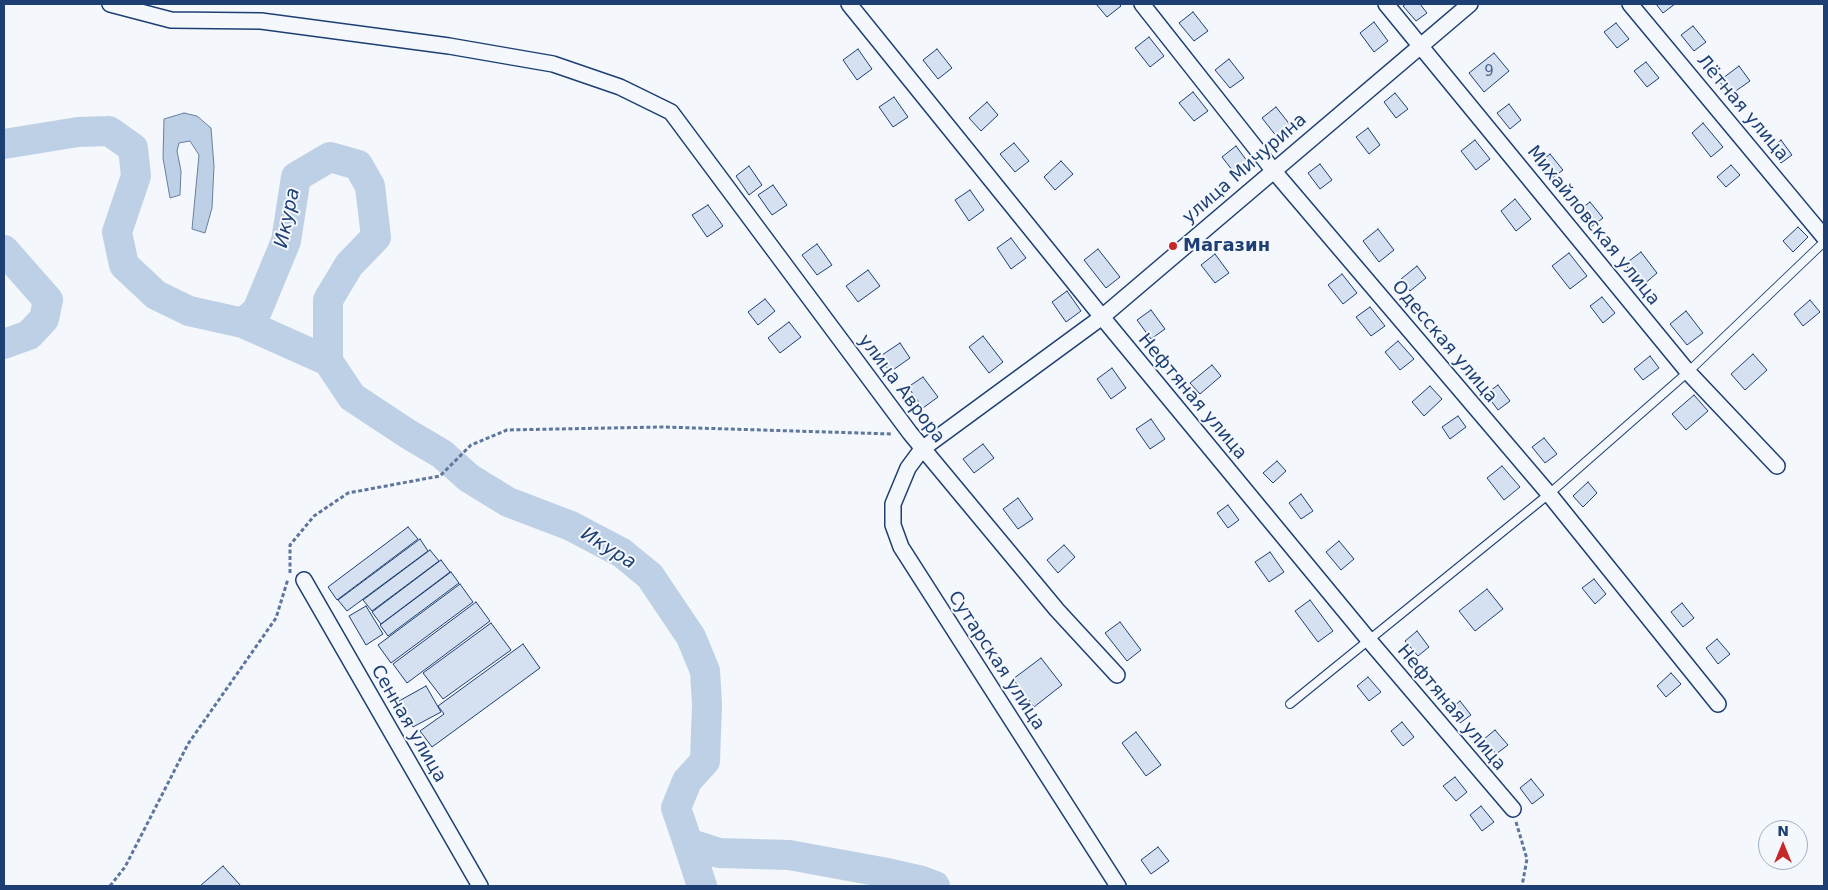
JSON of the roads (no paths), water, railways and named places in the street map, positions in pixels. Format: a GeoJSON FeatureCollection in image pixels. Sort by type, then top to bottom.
{"type":"FeatureCollection","features":[{"type":"Feature","properties":{"kind":"street","name":"улица Аврора"},"geometry":{"type":"LineString","coordinates":[[110,4],[171,20],[261,22],[449,46],[553,64],[620,87],[671,112],[922,449],[1056,610],[1117,675]]}},
{"type":"Feature","properties":{"kind":"street","name":"Нефтяная улица"},"geometry":{"type":"LineString","coordinates":[[849,4],[1102,317],[1368,639],[1513,809]]}},
{"type":"Feature","properties":{"kind":"street","name":"Одесская улица"},"geometry":{"type":"LineString","coordinates":[[1142,4],[1273,170],[1549,494],[1718,704]]}},
{"type":"Feature","properties":{"kind":"street","name":"Михайловская улица"},"geometry":{"type":"LineString","coordinates":[[1386,4],[1688,372],[1777,466]]}},
{"type":"Feature","properties":{"kind":"street","name":"улица Мичурина"},"geometry":{"type":"LineString","coordinates":[[922,449],[1102,317],[1470,4]]}},
{"type":"Feature","properties":{"kind":"street","name":"Лётная улица"},"geometry":{"type":"LineString","coordinates":[[1630,4],[1824,237]]}},
{"type":"Feature","properties":{"kind":"street","name":"Сутарская улица"},"geometry":{"type":"LineString","coordinates":[[922,449],[908,468],[893,504],[893,525],[901,547],[1118,886]]}},
{"type":"Feature","properties":{"kind":"street","name":"Сенная улица"},"geometry":{"type":"LineString","coordinates":[[304,580],[480,886]]}},
{"type":"Feature","properties":{"kind":"lane"},"geometry":{"type":"LineString","coordinates":[[1290,704],[1549,494],[1688,372],[1824,242]]}},
{"type":"Feature","properties":{"kind":"water"},"geometry":{"type":"Polygon","coordinates":[[[184,113],[197,116],[211,128],[214,166],[212,208],[205,233],[192,229],[199,155],[190,141],[179,143],[177,151],[181,171],[180,195],[170,198],[163,158],[164,119],[184,113]]]}},
{"type":"Feature","properties":{"kind":"waterway","name":"Икура"},"geometry":{"type":"LineString","coordinates":[[4,144],[78,132],[109,131],[133,148],[136,176],[117,232],[124,265],[156,295],[189,311],[243,323],[328,361],[352,397],[442,454],[469,478],[508,502],[571,526],[622,553],[650,576],[691,637],[705,671],[707,704],[705,761],[687,781],[676,808],[688,843],[719,853],[789,855],[882,872],[922,881],[935,886]]}},
{"type":"Feature","properties":{"kind":"waterway","name":"Икура"},"geometry":{"type":"LineString","coordinates":[[243,323],[257,311],[286,241],[296,177],[330,157],[358,165],[370,186],[376,237],[349,265],[328,300],[328,361]]}},
{"type":"Feature","properties":{"kind":"waterway"},"geometry":{"type":"LineString","coordinates":[[4,250],[48,300],[44,319],[29,335],[4,344]]}},
{"type":"Feature","properties":{"kind":"waterway","name":"Икура"},"geometry":{"type":"LineString","coordinates":[[688,843],[702,886]]}},
{"type":"Feature","properties":{"kind":"place","name":"Магазин"},"geometry":{"type":"Point","coordinates":[1173,246]}}]}
